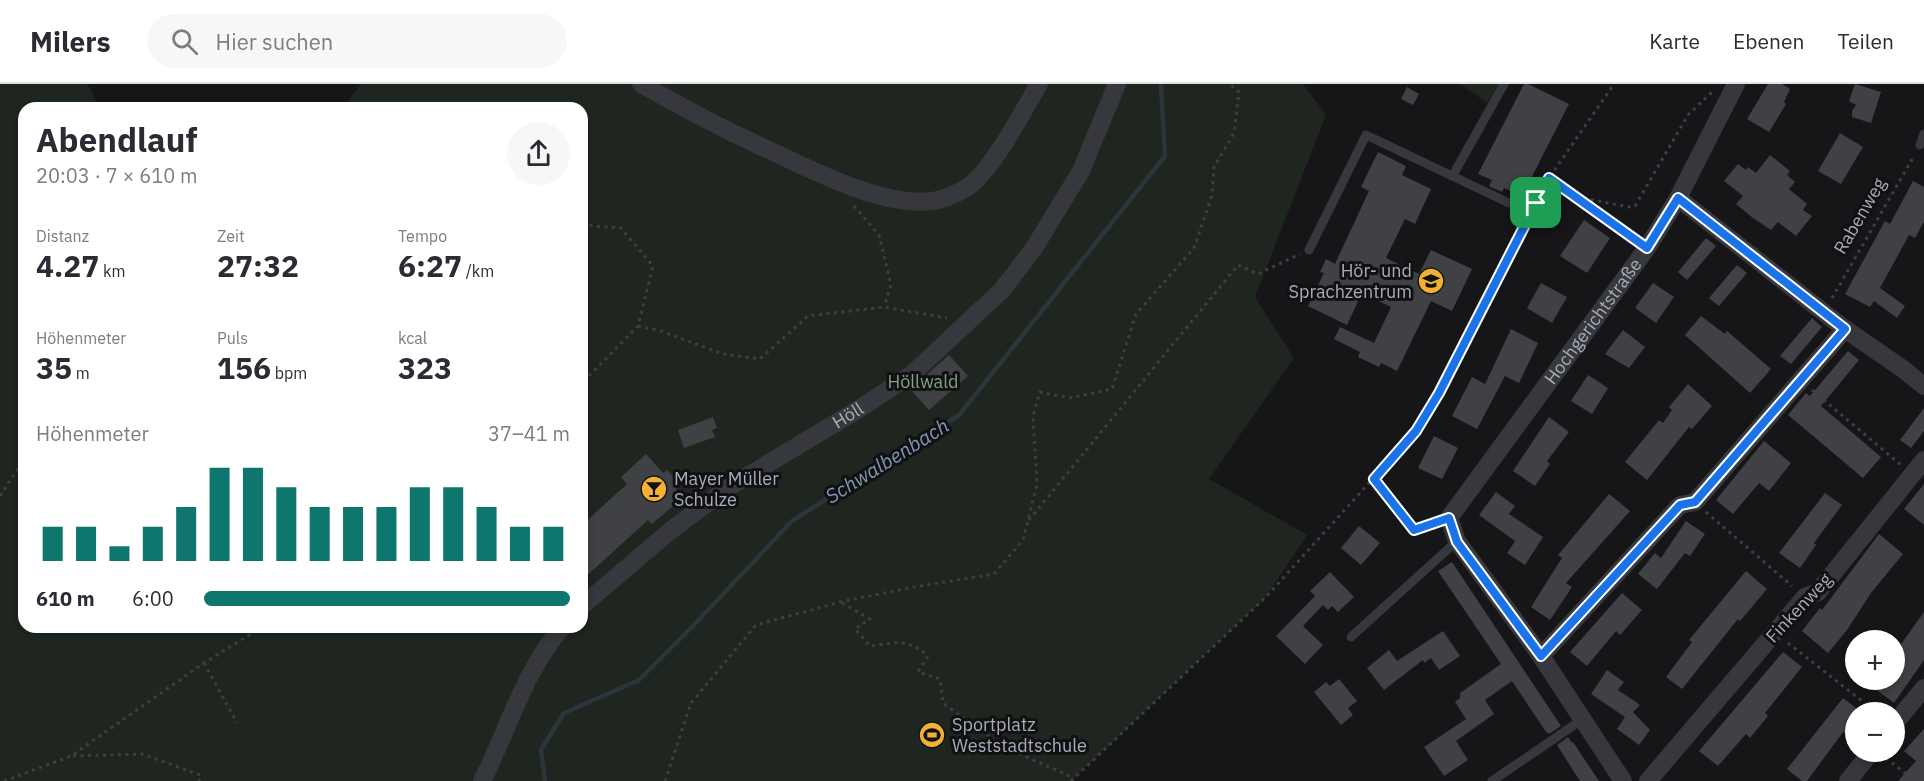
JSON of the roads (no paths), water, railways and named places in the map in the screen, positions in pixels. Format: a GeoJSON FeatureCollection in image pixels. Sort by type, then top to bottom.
{"type":"FeatureCollection","features":[{"type":"Feature","properties":{"kind":"street"},"geometry":{"type":"LineString","coordinates":[[642,84],[716,126],[831,179],[875,195],[913,201],[932,201],[967,188],[983,172],[1039,84]]}},
{"type":"Feature","properties":{"kind":"street","name":"Höll"},"geometry":{"type":"LineString","coordinates":[[588,601],[670,531],[726,489],[859,409],[912,374],[1002,290],[1034,248],[1081,171],[1117,84]]}},
{"type":"Feature","properties":{"kind":"street","name":"Hochgerichtstraße"},"geometry":{"type":"LineString","coordinates":[[1457,542],[1449,518],[1647,248],[1678,198],[1736,84]]}},
{"type":"Feature","properties":{"kind":"street"},"geometry":{"type":"LineString","coordinates":[[1678,198],[1845,329],[1924,386]]}},
{"type":"Feature","properties":{"kind":"street"},"geometry":{"type":"LineString","coordinates":[[1541,656],[1680,505],[1695,502],[1845,329]]}},
{"type":"Feature","properties":{"kind":"street","name":"Finkenweg"},"geometry":{"type":"LineString","coordinates":[[1648,781],[1805,597],[1818,591],[1924,460]]}},
{"type":"Feature","properties":{"kind":"street"},"geometry":{"type":"LineString","coordinates":[[1457,542],[1541,656],[1623,781]]}},
{"type":"Feature","properties":{"kind":"street"},"geometry":{"type":"LineString","coordinates":[[482,781],[513,711],[547,645],[557,633]]}},
{"type":"Feature","properties":{"kind":"street"},"geometry":{"type":"LineString","coordinates":[[1905,711],[1924,688]]}},
{"type":"Feature","properties":{"kind":"street"},"geometry":{"type":"LineString","coordinates":[[1848,781],[1863,762]]}},
{"type":"Feature","properties":{"kind":"lane"},"geometry":{"type":"LineString","coordinates":[[1452,175],[1504,84]]}},
{"type":"Feature","properties":{"kind":"lane"},"geometry":{"type":"LineString","coordinates":[[1920,145],[1924,134]]}},
{"type":"Feature","properties":{"kind":"lane"},"geometry":{"type":"LineString","coordinates":[[1309,250],[1366,135],[1509,203]]}},
{"type":"Feature","properties":{"kind":"lane"},"geometry":{"type":"LineString","coordinates":[[1351,637],[1457,542]]}},
{"type":"Feature","properties":{"kind":"lane"},"geometry":{"type":"LineString","coordinates":[[1492,781],[1583,719]]}},
{"type":"Feature","properties":{"kind":"waterway","name":"Schwalbenbach"},"geometry":{"type":"LineString","coordinates":[[545,781],[541,750],[564,713],[639,680],[792,521],[959,415],[1165,156],[1161,84]]}},
{"type":"Feature","properties":{"kind":"place","name":"Hör- und Sprachzentrum"},"geometry":{"type":"Point","coordinates":[1431,281]}},
{"type":"Feature","properties":{"kind":"place","name":"Mayer Müller Schulze"},"geometry":{"type":"Point","coordinates":[654,489]}},
{"type":"Feature","properties":{"kind":"place","name":"Sportplatz Weststadtschule"},"geometry":{"type":"Point","coordinates":[932,735]}},
{"type":"Feature","properties":{"kind":"park label","name":"Höllwald"},"geometry":{"type":"Point","coordinates":[923,382]}}]}
